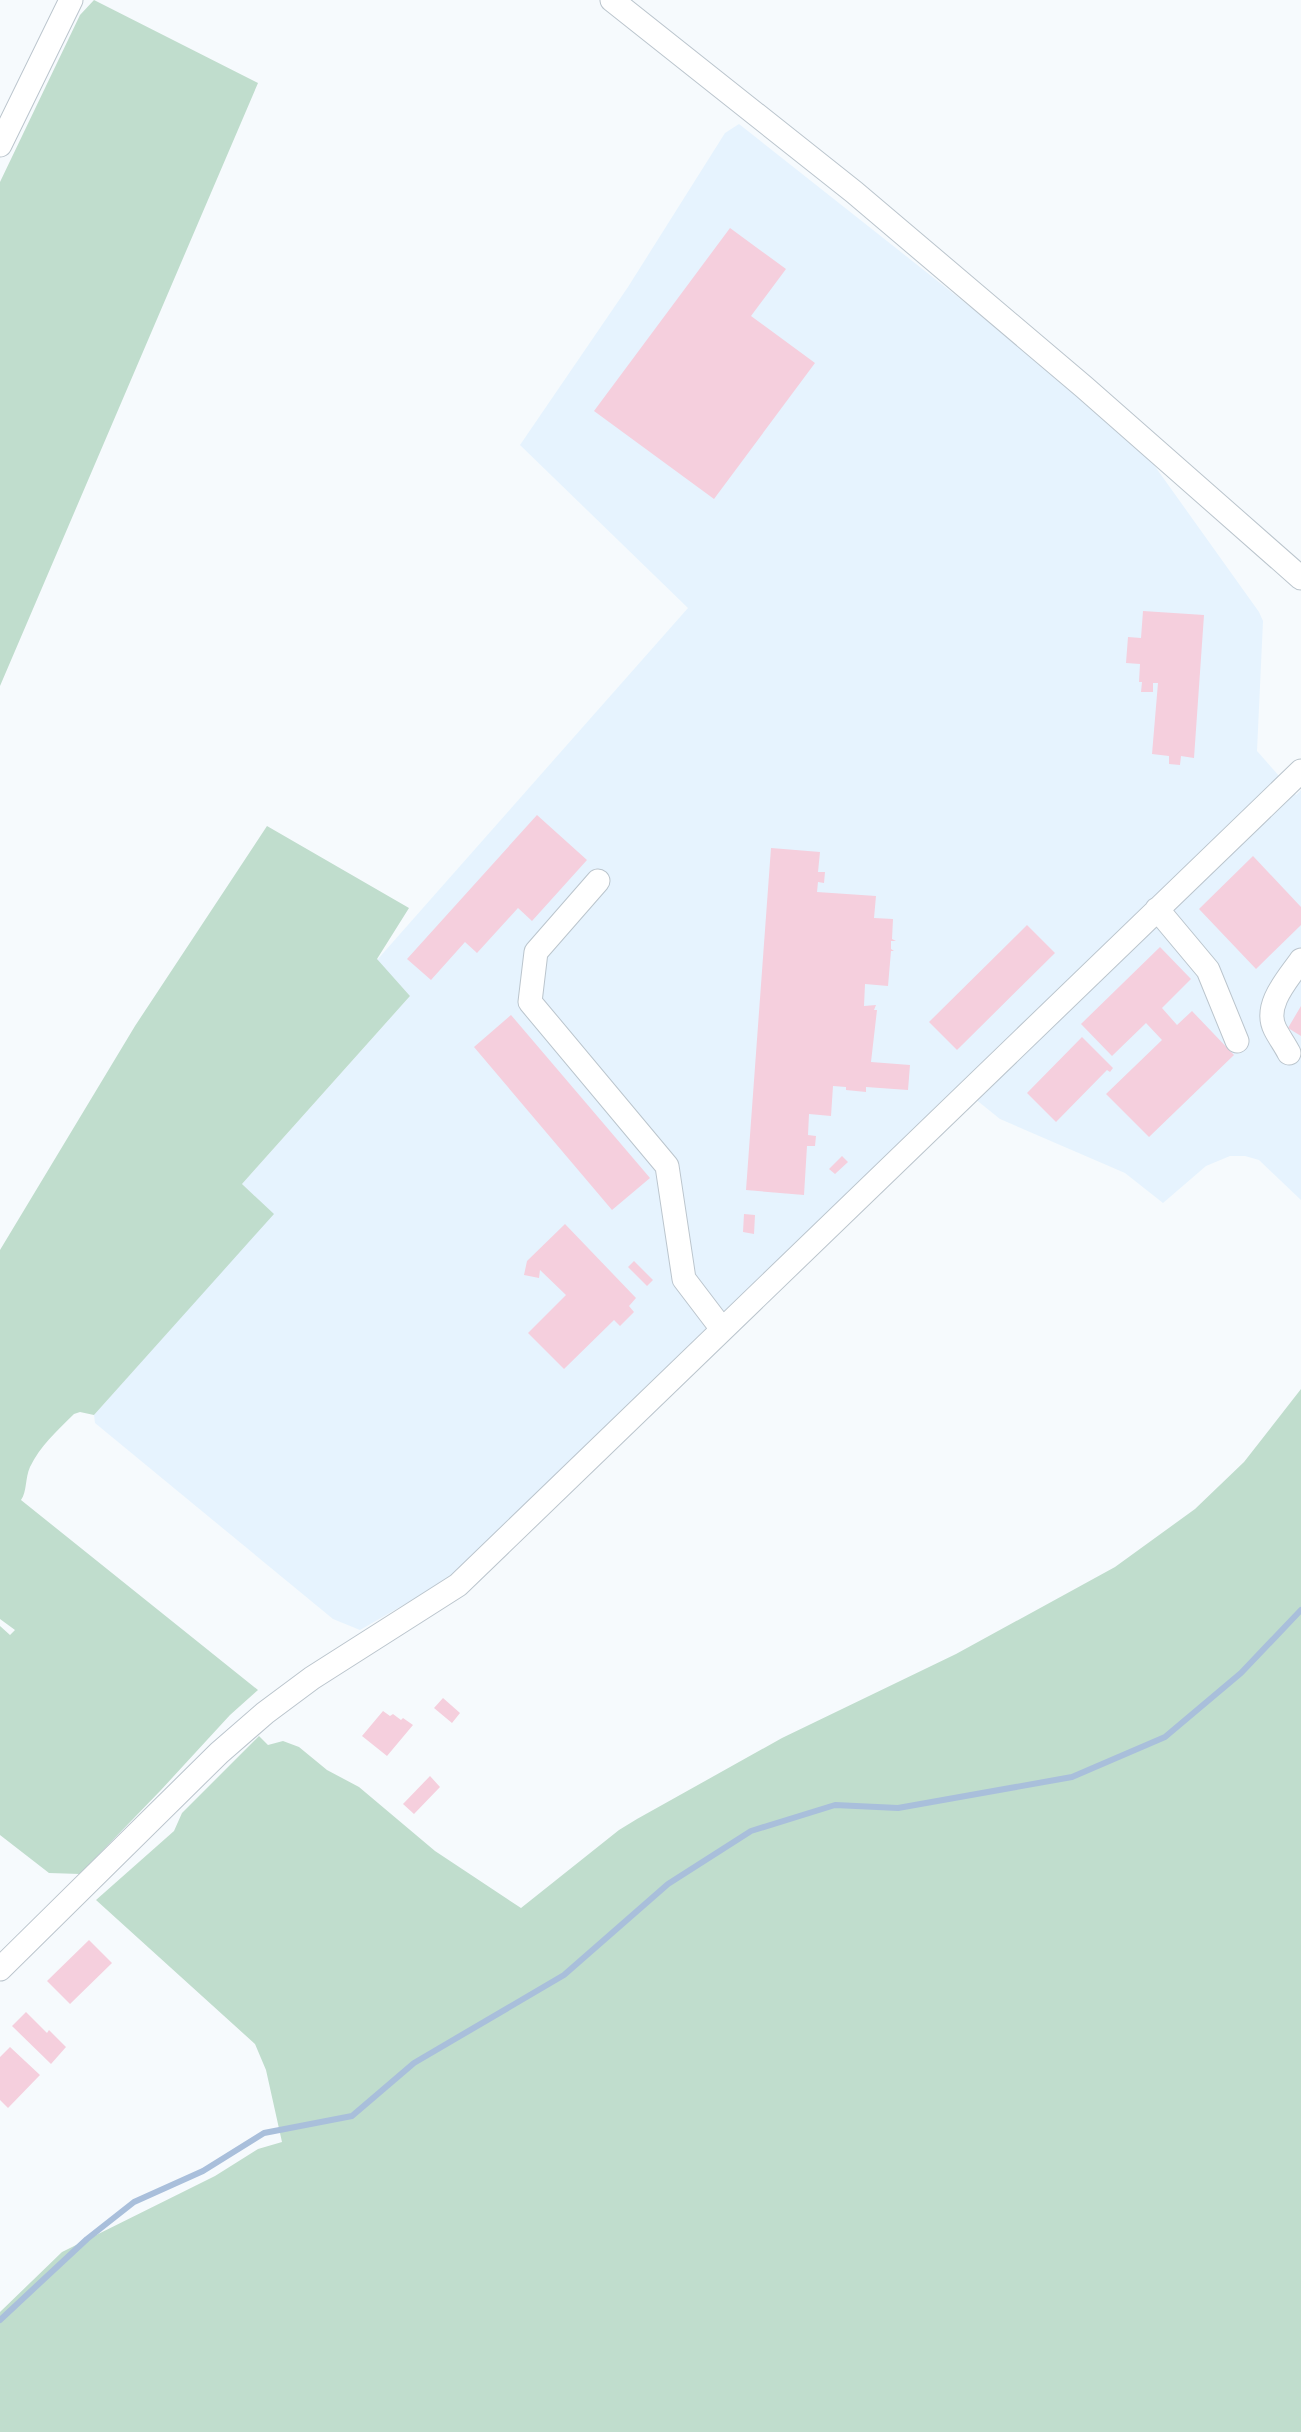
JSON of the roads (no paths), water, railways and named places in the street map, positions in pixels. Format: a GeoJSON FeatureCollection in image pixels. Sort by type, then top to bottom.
{"type":"FeatureCollection","features":[{"type":"Feature","properties":{"kind":"street"},"geometry":{"type":"LineString","coordinates":[[0,145],[71,0]]}},
{"type":"Feature","properties":{"kind":"street"},"geometry":{"type":"LineString","coordinates":[[612,0],[854,192],[1084,387],[1301,578]]}},
{"type":"Feature","properties":{"kind":"street"},"geometry":{"type":"LineString","coordinates":[[0,1969],[219,1753],[265,1713],[312,1678],[458,1585],[1301,771]]}},
{"type":"Feature","properties":{"kind":"street"},"geometry":{"type":"LineString","coordinates":[[598,881],[536,952],[530,1002],[667,1166],[684,1279],[722,1329]]}},
{"type":"Feature","properties":{"kind":"street"},"geometry":{"type":"LineString","coordinates":[[1157,909],[1208,970],[1237,1041]]}},
{"type":"Feature","properties":{"kind":"street"},"geometry":{"type":"LineString","coordinates":[[1289,1053],[1274,1028],[1271,1015],[1273,1002],[1301,960]]}},
{"type":"Feature","properties":{"kind":"waterway"},"geometry":{"type":"LineString","coordinates":[[0,2320],[87,2239],[134,2202],[203,2171],[264,2133],[352,2116],[414,2063],[564,1975],[668,1884],[751,1831],[835,1805],[898,1808],[1072,1777],[1165,1737],[1241,1673],[1301,1610]]}}]}
